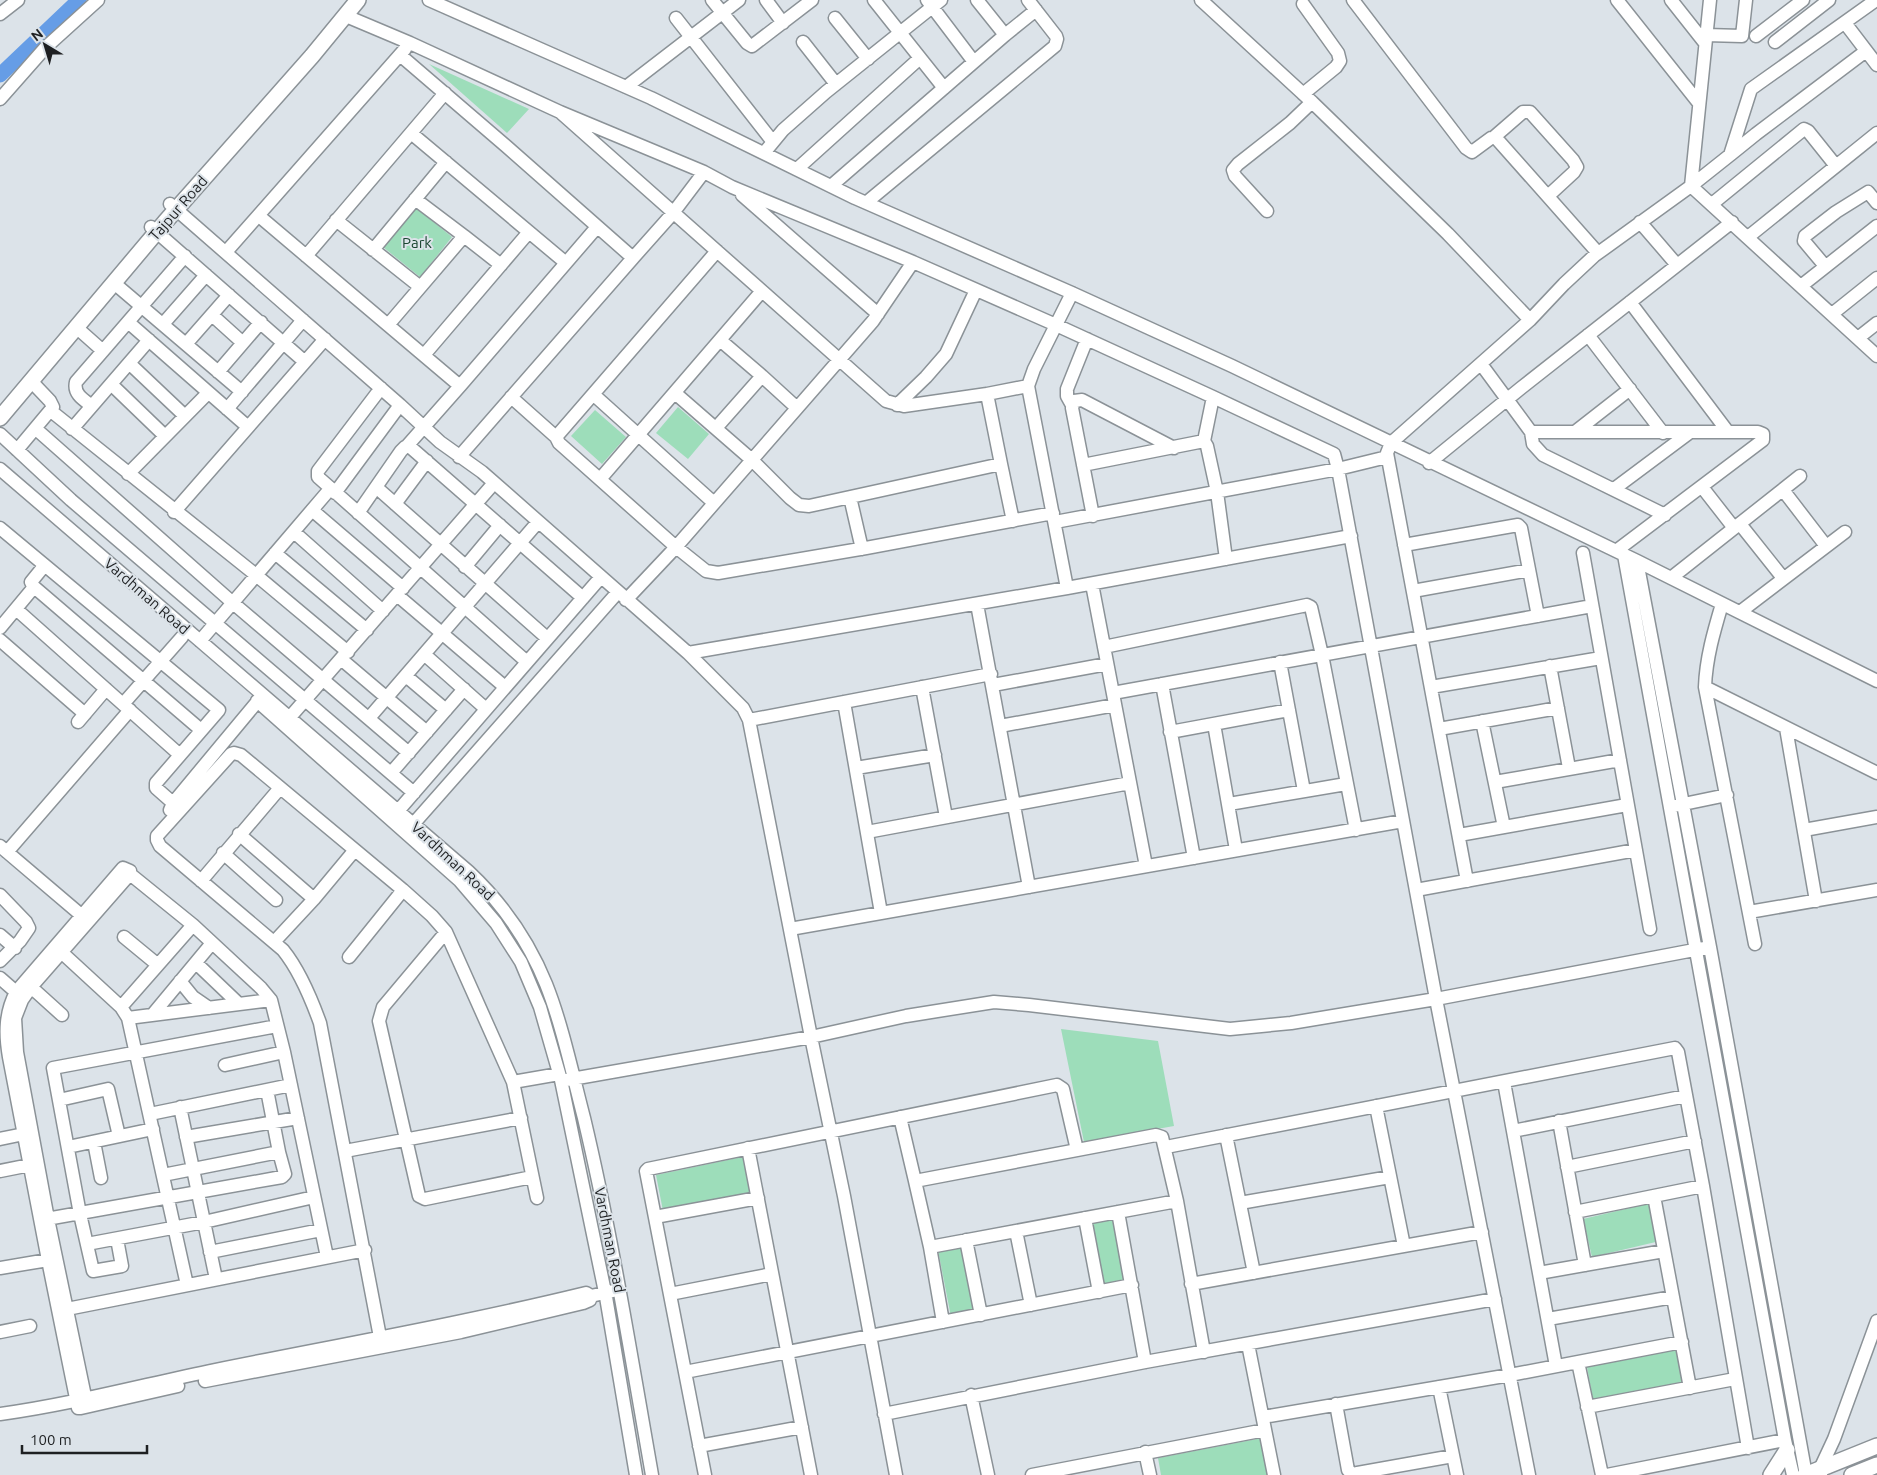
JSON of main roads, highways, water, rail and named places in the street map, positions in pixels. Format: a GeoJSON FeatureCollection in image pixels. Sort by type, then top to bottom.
{"type":"FeatureCollection","features":[{"type":"Feature","properties":{"kind":"main road","name":"Tajpur Road"},"geometry":{"type":"LineString","coordinates":[[0,406],[154,229],[348,0]]}},
{"type":"Feature","properties":{"kind":"main road","name":"Tajpur Road"},"geometry":{"type":"LineString","coordinates":[[173,206],[346,16],[358,0]]}},
{"type":"Feature","properties":{"kind":"main road","name":"Tajpur Road"},"geometry":{"type":"LineString","coordinates":[[0,418],[114,283],[154,229]]}},
{"type":"Feature","properties":{"kind":"main road"},"geometry":{"type":"LineString","coordinates":[[1771,1475],[1786,1445]]}},
{"type":"Feature","properties":{"kind":"main road"},"geometry":{"type":"LineString","coordinates":[[1811,1474],[1877,1446]]}},
{"type":"Feature","properties":{"kind":"main road"},"geometry":{"type":"LineString","coordinates":[[1852,1475],[1877,1465]]}},
{"type":"Feature","properties":{"kind":"waterway"},"geometry":{"type":"LineString","coordinates":[[0,75],[79,0]]}},
{"type":"Feature","properties":{"kind":"park label","name":"Park"},"geometry":{"type":"Point","coordinates":[417,242]}}]}
